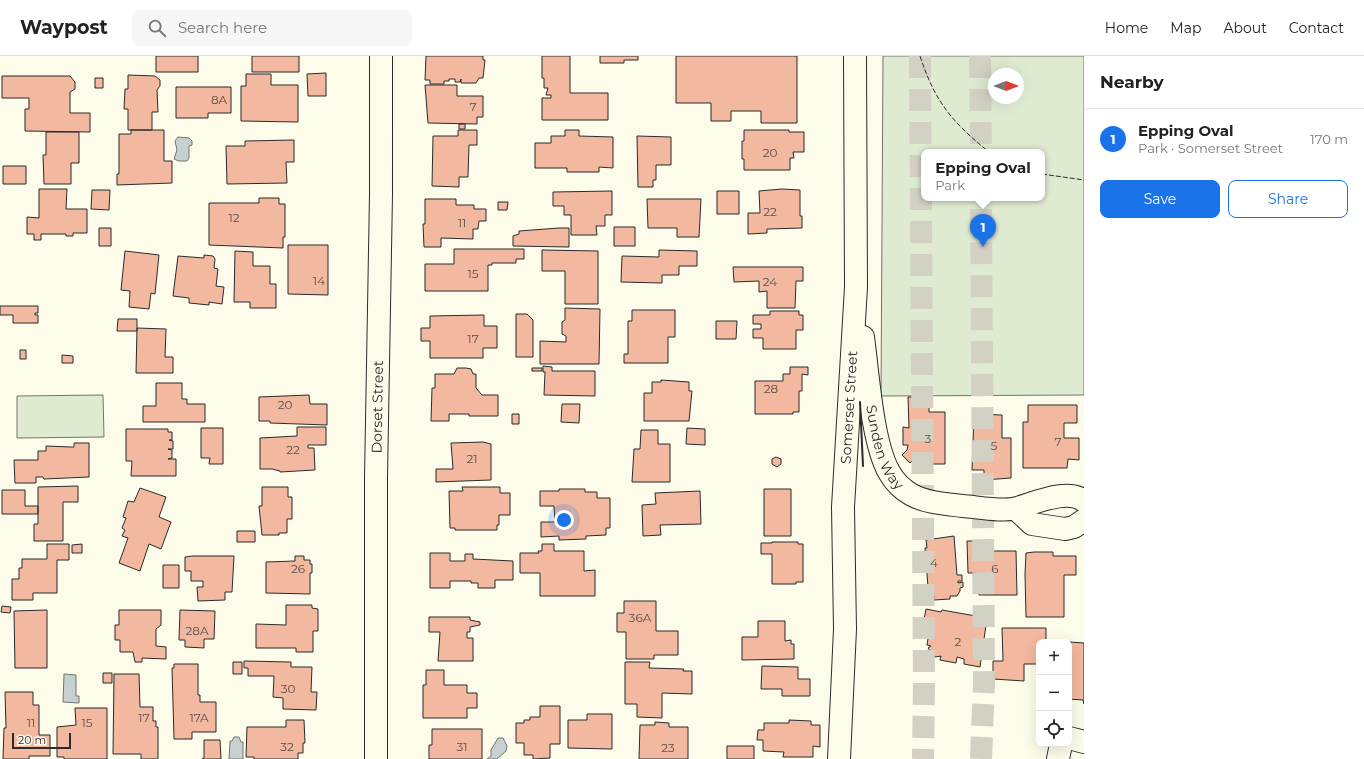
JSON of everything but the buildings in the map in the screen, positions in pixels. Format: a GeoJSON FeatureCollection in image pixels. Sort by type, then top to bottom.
{"type":"FeatureCollection","features":[{"type":"Feature","properties":{"kind":"street","name":"Dorset Street"},"geometry":{"type":"LineString","coordinates":[[376,759],[376,478],[381,194],[381,56]]}},
{"type":"Feature","properties":{"kind":"street","name":"Somerset Street"},"geometry":{"type":"LineString","coordinates":[[839,759],[845,629],[843,506],[856,287],[855,56]]}},
{"type":"Feature","properties":{"kind":"street","name":"Sunden Way"},"geometry":{"type":"LineString","coordinates":[[856,287],[878,443],[889,472],[900,486],[913,496],[938,503],[1016,509],[1032,502],[1069,495],[1079,497],[1084,501]]}},
{"type":"Feature","properties":{"kind":"street"},"geometry":{"type":"LineString","coordinates":[[1016,509],[1032,524],[1038,525],[1065,529],[1074,527],[1084,520]]}},
{"type":"Feature","properties":{"kind":"street"},"geometry":{"type":"LineString","coordinates":[[1072,739],[1084,742]]}},
{"type":"Feature","properties":{"kind":"street"},"geometry":{"type":"LineString","coordinates":[[1058,759],[1060,747]]}},
{"type":"Feature","properties":{"kind":"green space"},"geometry":{"type":"Polygon","coordinates":[[[883,56],[1084,56],[1084,395],[881,396],[883,56]]]}},
{"type":"Feature","properties":{"kind":"green space"},"geometry":{"type":"Polygon","coordinates":[[[103,395],[104,437],[17,438],[17,396],[103,395]]]}},
{"type":"Feature","properties":{"kind":"shaded area"},"geometry":{"type":"Polygon","coordinates":[[[178,137],[189,138],[192,141],[192,145],[189,146],[189,158],[187,161],[179,161],[174,159],[177,150],[175,141],[178,137]]]}},
{"type":"Feature","properties":{"kind":"shaded area"},"geometry":{"type":"Polygon","coordinates":[[[64,674],[76,675],[76,696],[79,696],[79,703],[63,702],[64,674]]]}},
{"type":"Feature","properties":{"kind":"shaded area"},"geometry":{"type":"Polygon","coordinates":[[[234,737],[239,737],[241,742],[243,742],[243,759],[229,759],[230,741],[232,741],[234,737]]]}},
{"type":"Feature","properties":{"kind":"shaded area"},"geometry":{"type":"Polygon","coordinates":[[[498,738],[503,738],[507,746],[506,751],[497,759],[487,759],[491,756],[491,750],[498,738]]]}},
{"type":"Feature","properties":{"kind":"tunnel"},"geometry":{"type":"LineString","coordinates":[[920,56],[924,685],[923,759]]}},
{"type":"Feature","properties":{"kind":"tunnel"},"geometry":{"type":"LineString","coordinates":[[980,56],[981,149]]}},
{"type":"Feature","properties":{"kind":"tunnel"},"geometry":{"type":"LineString","coordinates":[[981,201],[984,683],[981,759]]}},
{"type":"Feature","properties":{"kind":"fence"},"geometry":{"type":"LineString","coordinates":[[920,56],[932,86],[946,110],[965,131],[985,149]]}},
{"type":"Feature","properties":{"kind":"fence"},"geometry":{"type":"LineString","coordinates":[[1045,174],[1084,180]]}},
{"type":"Feature","properties":{"kind":"wall"},"geometry":{"type":"LineString","coordinates":[[860,402],[863,466]]}},
{"type":"Feature","properties":{"kind":"place","name":"Epping Oval"},"geometry":{"type":"Point","coordinates":[983,247]}}]}
